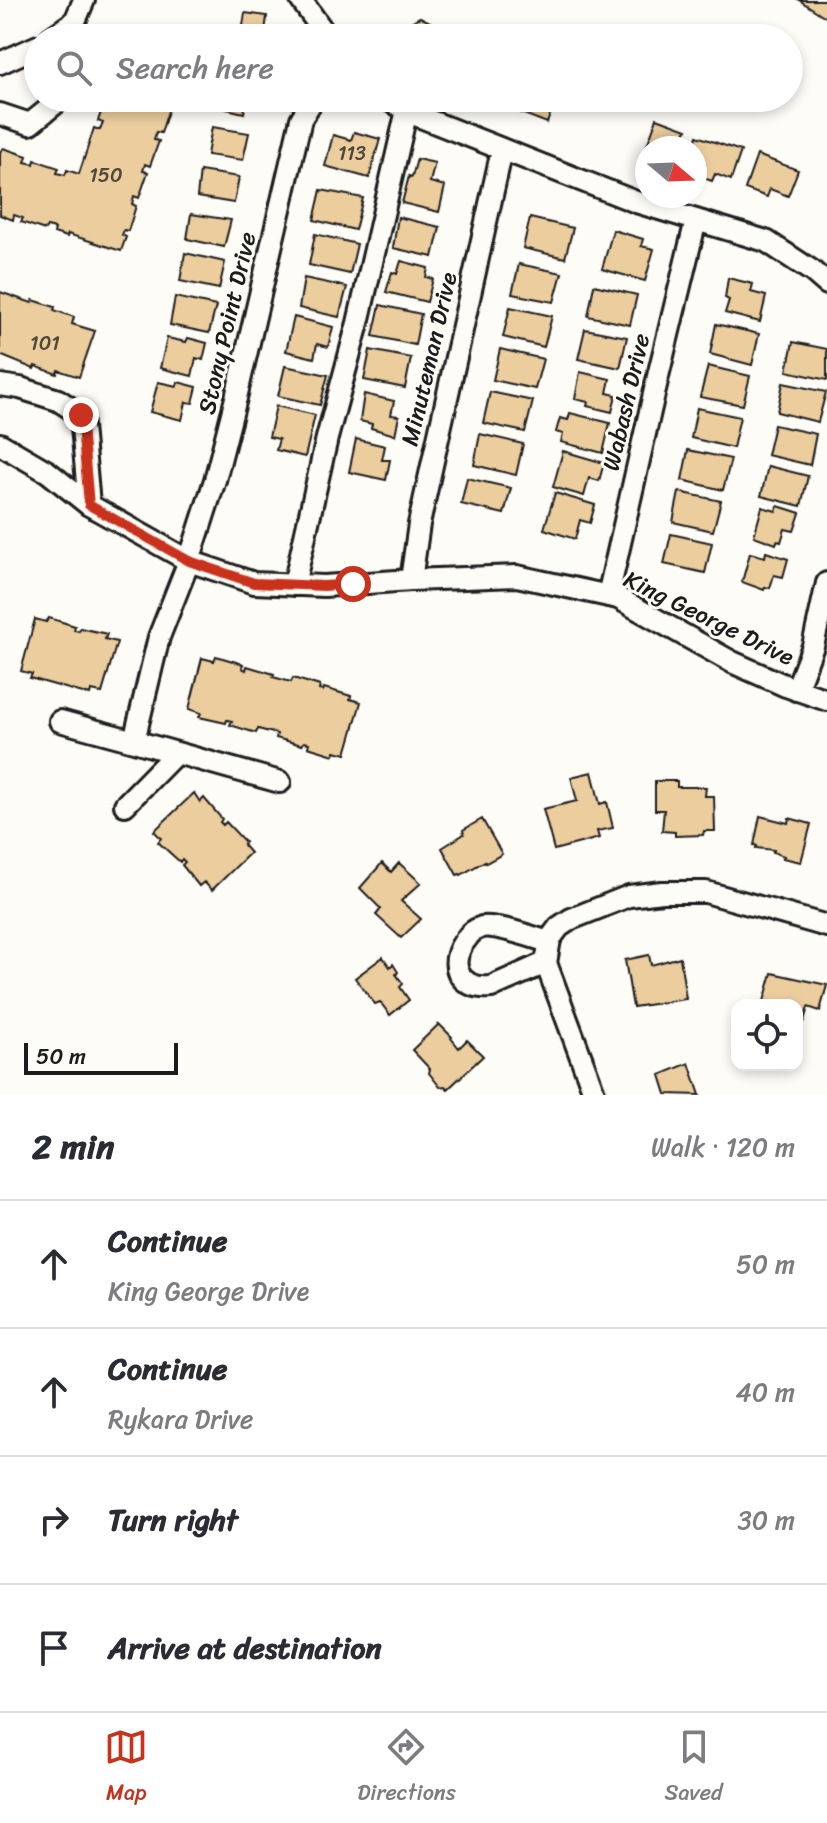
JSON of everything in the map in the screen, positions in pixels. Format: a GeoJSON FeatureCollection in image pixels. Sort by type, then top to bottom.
{"type":"FeatureCollection","features":[{"type":"Feature","properties":{"kind":"street"},"geometry":{"type":"LineString","coordinates":[[77,24],[84,0]]}},
{"type":"Feature","properties":{"kind":"street"},"geometry":{"type":"LineString","coordinates":[[301,0],[318,24]]}},
{"type":"Feature","properties":{"kind":"street"},"geometry":{"type":"LineString","coordinates":[[0,63],[24,52]]}},
{"type":"Feature","properties":{"kind":"street"},"geometry":{"type":"LineString","coordinates":[[0,114],[30,124],[45,112]]}},
{"type":"Feature","properties":{"kind":"street","name":"Stony Point Drive"},"geometry":{"type":"LineString","coordinates":[[134,741],[159,637],[189,561],[215,480],[301,119],[305,112]]}},
{"type":"Feature","properties":{"kind":"street"},"geometry":{"type":"LineString","coordinates":[[294,585],[407,112]]}},
{"type":"Feature","properties":{"kind":"street"},"geometry":{"type":"LineString","coordinates":[[412,112],[636,202],[766,241],[827,284]]}},
{"type":"Feature","properties":{"kind":"street","name":"Minuteman Drive"},"geometry":{"type":"LineString","coordinates":[[411,580],[419,524],[502,150]]}},
{"type":"Feature","properties":{"kind":"street","name":"Wabash Drive"},"geometry":{"type":"LineString","coordinates":[[608,596],[696,220]]}},
{"type":"Feature","properties":{"kind":"street"},"geometry":{"type":"LineString","coordinates":[[0,385],[58,400],[81,415],[89,505]]}},
{"type":"Feature","properties":{"kind":"street","name":"King George Drive"},"geometry":{"type":"LineString","coordinates":[[0,444],[48,472],[89,505],[189,561],[254,583],[324,586],[517,576],[618,598],[732,662],[827,700]]}},
{"type":"Feature","properties":{"kind":"street"},"geometry":{"type":"LineString","coordinates":[[796,690],[813,646],[827,583]]}},
{"type":"Feature","properties":{"kind":"street"},"geometry":{"type":"LineString","coordinates":[[60,721],[280,782]]}},
{"type":"Feature","properties":{"kind":"street"},"geometry":{"type":"LineString","coordinates":[[125,805],[176,753]]}},
{"type":"Feature","properties":{"kind":"street"},"geometry":{"type":"LineString","coordinates":[[595,1095],[547,965],[549,942],[559,927],[571,919],[629,896],[662,892],[706,892],[827,926]]}},
{"type":"Feature","properties":{"kind":"street"},"geometry":{"type":"LineString","coordinates":[[547,965],[482,988],[461,976],[456,959],[458,950],[469,935],[481,927],[495,927],[549,942]]}},
{"type":"Feature","properties":{"kind":"building"},"geometry":{"type":"Polygon","coordinates":[[[799,0],[827,0],[827,18],[799,0]]]}},
{"type":"Feature","properties":{"kind":"building"},"geometry":{"type":"Polygon","coordinates":[[[245,13],[267,16],[266,24],[243,24],[245,13]]]}},
{"type":"Feature","properties":{"kind":"building"},"geometry":{"type":"Polygon","coordinates":[[[420,17],[434,24],[407,24],[420,17]]]}},
{"type":"Feature","properties":{"kind":"building"},"geometry":{"type":"Polygon","coordinates":[[[101,112],[168,112],[161,133],[156,132],[154,140],[159,141],[150,166],[145,164],[143,171],[148,172],[139,198],[134,196],[132,204],[136,206],[128,231],[124,230],[122,235],[126,237],[121,251],[68,234],[67,237],[54,233],[55,229],[47,227],[45,230],[21,222],[23,218],[14,215],[13,220],[0,215],[0,152],[3,148],[27,156],[25,162],[34,164],[35,160],[59,168],[57,173],[65,175],[67,170],[79,174],[94,128],[100,130],[103,123],[98,121],[101,112]]]}},
{"type":"Feature","properties":{"kind":"building"},"geometry":{"type":"Polygon","coordinates":[[[521,112],[551,112],[547,123],[521,112]]]}},
{"type":"Feature","properties":{"kind":"building"},"geometry":{"type":"Polygon","coordinates":[[[657,118],[687,129],[684,136],[650,136],[657,118]]]}},
{"type":"Feature","properties":{"kind":"building"},"geometry":{"type":"Polygon","coordinates":[[[212,127],[249,133],[243,160],[207,155],[212,127]]]}},
{"type":"Feature","properties":{"kind":"building"},"geometry":{"type":"Polygon","coordinates":[[[354,132],[380,139],[369,178],[325,166],[333,135],[351,140],[354,132]]]}},
{"type":"Feature","properties":{"kind":"building"},"geometry":{"type":"Polygon","coordinates":[[[707,139],[741,151],[731,180],[715,174],[712,181],[707,179],[707,139]]]}},
{"type":"Feature","properties":{"kind":"building"},"geometry":{"type":"Polygon","coordinates":[[[757,155],[798,170],[788,196],[770,189],[767,197],[745,189],[757,155]]]}},
{"type":"Feature","properties":{"kind":"building"},"geometry":{"type":"Polygon","coordinates":[[[417,159],[435,163],[430,182],[445,186],[439,212],[402,203],[417,159]]]}},
{"type":"Feature","properties":{"kind":"building"},"geometry":{"type":"Polygon","coordinates":[[[200,171],[239,177],[234,203],[197,197],[200,171]]]}},
{"type":"Feature","properties":{"kind":"building"},"geometry":{"type":"Polygon","coordinates":[[[321,190],[363,198],[355,230],[314,220],[321,190]]]}},
{"type":"Feature","properties":{"kind":"building"},"geometry":{"type":"Polygon","coordinates":[[[191,214],[231,220],[224,247],[187,239],[191,214]]]}},
{"type":"Feature","properties":{"kind":"building"},"geometry":{"type":"Polygon","coordinates":[[[398,217],[440,227],[433,257],[393,248],[398,217]]]}},
{"type":"Feature","properties":{"kind":"building"},"geometry":{"type":"Polygon","coordinates":[[[530,218],[573,228],[565,258],[523,248],[530,218]]]}},
{"type":"Feature","properties":{"kind":"building"},"geometry":{"type":"Polygon","coordinates":[[[613,230],[643,239],[641,246],[654,249],[645,281],[602,269],[613,230]]]}},
{"type":"Feature","properties":{"kind":"building"},"geometry":{"type":"Polygon","coordinates":[[[315,234],[357,244],[350,274],[309,265],[315,234]]]}},
{"type":"Feature","properties":{"kind":"building"},"geometry":{"type":"Polygon","coordinates":[[[185,253],[225,262],[219,289],[180,281],[185,253]]]}},
{"type":"Feature","properties":{"kind":"building"},"geometry":{"type":"Polygon","coordinates":[[[401,261],[428,268],[426,277],[433,279],[427,302],[386,292],[392,272],[397,274],[401,261]]]}},
{"type":"Feature","properties":{"kind":"building"},"geometry":{"type":"Polygon","coordinates":[[[519,264],[562,273],[554,302],[512,294],[519,264]]]}},
{"type":"Feature","properties":{"kind":"building"},"geometry":{"type":"Polygon","coordinates":[[[304,278],[347,287],[339,317],[299,308],[304,278]]]}},
{"type":"Feature","properties":{"kind":"building"},"geometry":{"type":"Polygon","coordinates":[[[728,278],[753,284],[751,292],[766,296],[760,322],[725,313],[729,300],[725,298],[728,278]]]}},
{"type":"Feature","properties":{"kind":"building"},"geometry":{"type":"Polygon","coordinates":[[[594,285],[637,295],[630,325],[588,316],[594,285]]]}},
{"type":"Feature","properties":{"kind":"building"},"geometry":{"type":"Polygon","coordinates":[[[0,292],[55,307],[54,310],[74,317],[72,324],[95,331],[79,377],[58,370],[57,374],[35,366],[34,369],[0,355],[0,292]]]}},
{"type":"Feature","properties":{"kind":"building"},"geometry":{"type":"Polygon","coordinates":[[[175,297],[216,306],[209,333],[170,325],[175,297]]]}},
{"type":"Feature","properties":{"kind":"building"},"geometry":{"type":"Polygon","coordinates":[[[380,305],[421,314],[415,345],[373,336],[380,305]]]}},
{"type":"Feature","properties":{"kind":"building"},"geometry":{"type":"Polygon","coordinates":[[[510,307],[552,316],[544,347],[503,337],[510,307]]]}},
{"type":"Feature","properties":{"kind":"building"},"geometry":{"type":"Polygon","coordinates":[[[294,317],[333,327],[328,347],[317,344],[314,358],[286,351],[294,317]]]}},
{"type":"Feature","properties":{"kind":"building"},"geometry":{"type":"Polygon","coordinates":[[[716,324],[759,334],[752,365],[710,354],[716,324]]]}},
{"type":"Feature","properties":{"kind":"building"},"geometry":{"type":"Polygon","coordinates":[[[585,329],[627,337],[620,368],[578,359],[585,329]]]}},
{"type":"Feature","properties":{"kind":"building"},"geometry":{"type":"Polygon","coordinates":[[[167,338],[186,342],[188,338],[207,343],[203,360],[196,358],[192,376],[160,368],[167,338]]]}},
{"type":"Feature","properties":{"kind":"building"},"geometry":{"type":"Polygon","coordinates":[[[793,342],[827,349],[827,380],[787,371],[793,342]]]}},
{"type":"Feature","properties":{"kind":"building"},"geometry":{"type":"Polygon","coordinates":[[[500,349],[543,359],[535,389],[493,380],[500,349]]]}},
{"type":"Feature","properties":{"kind":"building"},"geometry":{"type":"Polygon","coordinates":[[[370,350],[411,358],[405,388],[364,380],[370,350]]]}},
{"type":"Feature","properties":{"kind":"building"},"geometry":{"type":"Polygon","coordinates":[[[285,366],[328,375],[320,405],[278,396],[285,366]]]}},
{"type":"Feature","properties":{"kind":"building"},"geometry":{"type":"Polygon","coordinates":[[[708,366],[750,376],[743,405],[700,397],[708,366]]]}},
{"type":"Feature","properties":{"kind":"building"},"geometry":{"type":"Polygon","coordinates":[[[580,372],[610,379],[607,393],[616,395],[612,412],[587,406],[588,402],[575,399],[580,372]]]}},
{"type":"Feature","properties":{"kind":"building"},"geometry":{"type":"Polygon","coordinates":[[[158,382],[177,386],[178,382],[197,387],[193,403],[186,402],[182,420],[150,412],[158,382]]]}},
{"type":"Feature","properties":{"kind":"building"},"geometry":{"type":"Polygon","coordinates":[[[783,383],[826,392],[818,422],[777,412],[783,383]]]}},
{"type":"Feature","properties":{"kind":"building"},"geometry":{"type":"Polygon","coordinates":[[[490,392],[533,401],[525,432],[483,423],[490,392]]]}},
{"type":"Feature","properties":{"kind":"building"},"geometry":{"type":"Polygon","coordinates":[[[364,394],[394,401],[391,415],[399,416],[395,435],[371,428],[372,424],[360,421],[364,394]]]}},
{"type":"Feature","properties":{"kind":"building"},"geometry":{"type":"Polygon","coordinates":[[[276,406],[315,415],[305,457],[276,450],[279,439],[269,437],[276,406]]]}},
{"type":"Feature","properties":{"kind":"building"},"geometry":{"type":"Polygon","coordinates":[[[697,408],[740,417],[733,448],[691,438],[697,408]]]}},
{"type":"Feature","properties":{"kind":"building"},"geometry":{"type":"Polygon","coordinates":[[[570,413],[610,423],[603,453],[561,442],[563,434],[556,432],[560,418],[568,420],[570,413]]]}},
{"type":"Feature","properties":{"kind":"building"},"geometry":{"type":"Polygon","coordinates":[[[774,425],[816,434],[810,465],[767,455],[774,425]]]}},
{"type":"Feature","properties":{"kind":"building"},"geometry":{"type":"Polygon","coordinates":[[[480,434],[523,444],[516,475],[474,465],[480,434]]]}},
{"type":"Feature","properties":{"kind":"building"},"geometry":{"type":"Polygon","coordinates":[[[356,439],[385,446],[382,460],[390,460],[386,480],[349,472],[356,439]]]}},
{"type":"Feature","properties":{"kind":"building"},"geometry":{"type":"Polygon","coordinates":[[[688,450],[731,459],[723,490],[682,480],[688,450]]]}},
{"type":"Feature","properties":{"kind":"building"},"geometry":{"type":"Polygon","coordinates":[[[563,451],[604,463],[599,481],[589,478],[584,496],[553,487],[563,451]]]}},
{"type":"Feature","properties":{"kind":"building"},"geometry":{"type":"Polygon","coordinates":[[[768,466],[808,476],[801,506],[761,496],[768,466]]]}},
{"type":"Feature","properties":{"kind":"building"},"geometry":{"type":"Polygon","coordinates":[[[467,478],[511,488],[504,514],[461,504],[467,478]]]}},
{"type":"Feature","properties":{"kind":"building"},"geometry":{"type":"Polygon","coordinates":[[[679,492],[721,501],[713,531],[673,522],[679,492]]]}},
{"type":"Feature","properties":{"kind":"building"},"geometry":{"type":"Polygon","coordinates":[[[555,493],[595,505],[590,523],[580,520],[575,539],[544,529],[555,493]]]}},
{"type":"Feature","properties":{"kind":"building"},"geometry":{"type":"Polygon","coordinates":[[[778,506],[800,513],[794,531],[785,529],[781,542],[777,541],[776,544],[754,536],[762,507],[776,511],[778,506]]]}},
{"type":"Feature","properties":{"kind":"building"},"geometry":{"type":"Polygon","coordinates":[[[671,534],[712,543],[705,573],[664,564],[671,534]]]}},
{"type":"Feature","properties":{"kind":"building"},"geometry":{"type":"Polygon","coordinates":[[[766,552],[788,559],[783,577],[774,575],[770,588],[765,587],[764,590],[742,582],[750,553],[765,557],[766,552]]]}},
{"type":"Feature","properties":{"kind":"building"},"geometry":{"type":"Polygon","coordinates":[[[49,618],[75,626],[74,630],[79,631],[80,628],[107,634],[105,639],[117,642],[102,693],[91,691],[90,695],[30,678],[32,674],[21,671],[35,619],[46,622],[49,618]]]}},
{"type":"Feature","properties":{"kind":"building"},"geometry":{"type":"Polygon","coordinates":[[[216,656],[243,664],[242,668],[246,670],[247,666],[291,682],[293,678],[320,686],[319,690],[323,691],[324,688],[361,702],[346,754],[335,751],[334,755],[308,747],[309,743],[302,745],[276,738],[277,734],[258,729],[256,733],[230,725],[232,721],[227,720],[226,723],[199,717],[201,713],[189,709],[202,658],[214,661],[216,656]]]}},
{"type":"Feature","properties":{"kind":"building"},"geometry":{"type":"Polygon","coordinates":[[[592,772],[600,804],[607,802],[613,828],[597,831],[599,838],[554,850],[543,809],[577,801],[571,777],[592,772]]]}},
{"type":"Feature","properties":{"kind":"building"},"geometry":{"type":"Polygon","coordinates":[[[655,781],[677,781],[677,787],[706,787],[705,796],[714,796],[715,831],[704,831],[703,835],[675,836],[675,832],[662,831],[664,810],[655,810],[655,781]]]}},
{"type":"Feature","properties":{"kind":"building"},"geometry":{"type":"Polygon","coordinates":[[[194,793],[200,802],[204,798],[222,819],[220,822],[223,825],[226,822],[245,842],[243,845],[250,853],[212,890],[204,882],[199,886],[182,865],[185,862],[182,859],[180,862],[158,842],[161,838],[154,831],[194,793]]]}},
{"type":"Feature","properties":{"kind":"building"},"geometry":{"type":"Polygon","coordinates":[[[760,816],[788,823],[789,818],[811,824],[801,862],[783,858],[774,850],[756,848],[760,816]]]}},
{"type":"Feature","properties":{"kind":"building"},"geometry":{"type":"Polygon","coordinates":[[[482,819],[502,854],[457,875],[442,848],[482,819]]]}},
{"type":"Feature","properties":{"kind":"building"},"geometry":{"type":"Polygon","coordinates":[[[382,863],[391,872],[399,863],[421,883],[401,901],[421,919],[401,938],[376,915],[381,909],[360,888],[382,863]]]}},
{"type":"Feature","properties":{"kind":"building"},"geometry":{"type":"Polygon","coordinates":[[[649,955],[651,965],[680,957],[686,999],[633,1007],[625,960],[649,955]]]}},
{"type":"Feature","properties":{"kind":"building"},"geometry":{"type":"Polygon","coordinates":[[[383,957],[398,972],[396,974],[403,984],[400,987],[409,1000],[390,1015],[380,1002],[375,1004],[355,978],[383,957]]]}},
{"type":"Feature","properties":{"kind":"building"},"geometry":{"type":"Polygon","coordinates":[[[772,973],[827,985],[820,1011],[808,1007],[804,1021],[803,999],[765,999],[772,973]]]}},
{"type":"Feature","properties":{"kind":"building"},"geometry":{"type":"Polygon","coordinates":[[[439,1024],[459,1048],[467,1040],[483,1056],[448,1089],[440,1087],[429,1073],[430,1069],[412,1050],[439,1024]]]}},
{"type":"Feature","properties":{"kind":"building"},"geometry":{"type":"Polygon","coordinates":[[[689,1063],[700,1095],[666,1094],[660,1075],[689,1063]]]}},
{"type":"Feature","properties":{"kind":"route"},"geometry":{"type":"LineString","coordinates":[[81,415],[89,505],[189,561],[254,583],[353,584]]}}]}
